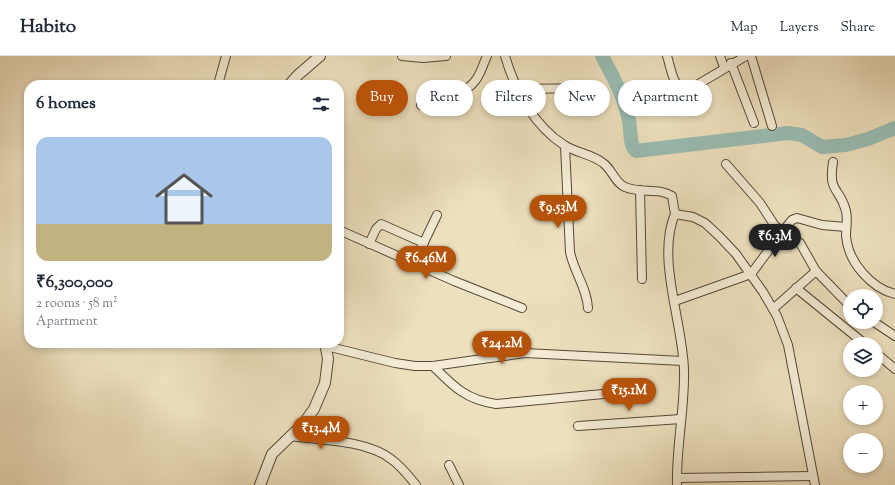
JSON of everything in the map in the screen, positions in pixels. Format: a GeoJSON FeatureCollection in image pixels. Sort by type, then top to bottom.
{"type":"FeatureCollection","features":[{"type":"Feature","properties":{"kind":"street"},"geometry":{"type":"LineString","coordinates":[[219,80],[226,56]]}},
{"type":"Feature","properties":{"kind":"street"},"geometry":{"type":"LineString","coordinates":[[294,80],[320,56]]}},
{"type":"Feature","properties":{"kind":"street"},"geometry":{"type":"LineString","coordinates":[[402,56],[446,56]]}},
{"type":"Feature","properties":{"kind":"street"},"geometry":{"type":"LineString","coordinates":[[473,84],[478,78],[487,56]]}},
{"type":"Feature","properties":{"kind":"street"},"geometry":{"type":"LineString","coordinates":[[505,56],[515,80]]}},
{"type":"Feature","properties":{"kind":"street"},"geometry":{"type":"LineString","coordinates":[[667,56],[677,85],[679,89],[685,92],[728,65],[746,56]]}},
{"type":"Feature","properties":{"kind":"street"},"geometry":{"type":"LineString","coordinates":[[720,56],[728,65],[754,123]]}},
{"type":"Feature","properties":{"kind":"street"},"geometry":{"type":"LineString","coordinates":[[751,56],[772,126]]}},
{"type":"Feature","properties":{"kind":"street"},"geometry":{"type":"LineString","coordinates":[[534,116],[539,123],[565,146],[600,160],[610,169],[623,186],[640,190],[665,191],[672,196],[675,214],[669,227],[668,254],[683,362],[677,482],[813,476]]}},
{"type":"Feature","properties":{"kind":"street"},"geometry":{"type":"LineString","coordinates":[[565,146],[570,252],[572,263],[588,297],[588,308]]}},
{"type":"Feature","properties":{"kind":"street"},"geometry":{"type":"LineString","coordinates":[[833,162],[831,183],[844,206],[846,237],[854,259],[863,274],[874,285],[886,292],[895,294]]}},
{"type":"Feature","properties":{"kind":"street"},"geometry":{"type":"LineString","coordinates":[[726,164],[760,203],[775,226],[800,243],[816,271],[843,299]]}},
{"type":"Feature","properties":{"kind":"street"},"geometry":{"type":"LineString","coordinates":[[640,190],[642,279]]}},
{"type":"Feature","properties":{"kind":"street"},"geometry":{"type":"LineString","coordinates":[[675,214],[693,217],[705,223],[736,254],[751,274],[773,309],[788,345],[815,485]]}},
{"type":"Feature","properties":{"kind":"street"},"geometry":{"type":"LineString","coordinates":[[414,264],[437,215]]}},
{"type":"Feature","properties":{"kind":"street"},"geometry":{"type":"LineString","coordinates":[[675,301],[751,274],[792,220],[797,218],[822,225],[846,227]]}},
{"type":"Feature","properties":{"kind":"street"},"geometry":{"type":"LineString","coordinates":[[369,244],[376,228],[381,224],[424,243]]}},
{"type":"Feature","properties":{"kind":"street"},"geometry":{"type":"LineString","coordinates":[[344,232],[414,264],[522,308]]}},
{"type":"Feature","properties":{"kind":"street"},"geometry":{"type":"LineString","coordinates":[[773,309],[816,271]]}},
{"type":"Feature","properties":{"kind":"street"},"geometry":{"type":"LineString","coordinates":[[796,288],[856,337]]}},
{"type":"Feature","properties":{"kind":"street"},"geometry":{"type":"LineString","coordinates":[[883,327],[894,333]]}},
{"type":"Feature","properties":{"kind":"street"},"geometry":{"type":"LineString","coordinates":[[260,485],[272,454],[303,424],[314,409],[320,395],[326,372],[328,359],[326,348]]}},
{"type":"Feature","properties":{"kind":"street"},"geometry":{"type":"LineString","coordinates":[[338,348],[395,363],[415,366],[432,366],[525,353],[683,362]]}},
{"type":"Feature","properties":{"kind":"street"},"geometry":{"type":"LineString","coordinates":[[883,359],[895,369]]}},
{"type":"Feature","properties":{"kind":"street"},"geometry":{"type":"LineString","coordinates":[[432,366],[460,391],[470,397],[481,402],[496,404],[646,390]]}},
{"type":"Feature","properties":{"kind":"street"},"geometry":{"type":"LineString","coordinates":[[578,426],[681,419]]}},
{"type":"Feature","properties":{"kind":"street"},"geometry":{"type":"LineString","coordinates":[[290,436],[355,444],[379,452],[390,458],[403,469],[416,485]]}},
{"type":"Feature","properties":{"kind":"street"},"geometry":{"type":"LineString","coordinates":[[449,465],[459,485]]}},
{"type":"Feature","properties":{"kind":"waterway"},"geometry":{"type":"LineString","coordinates":[[602,56],[624,104],[629,121],[632,145],[636,151],[788,133],[802,135],[822,147],[846,145],[868,139],[895,128]]}}]}
